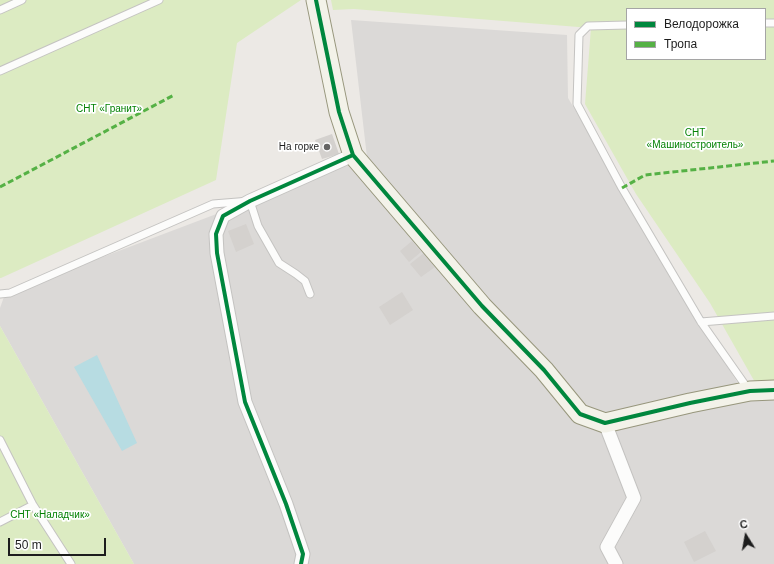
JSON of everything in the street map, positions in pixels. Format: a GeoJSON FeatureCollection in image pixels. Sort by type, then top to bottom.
{"type":"FeatureCollection","features":[{"type":"Feature","properties":{"kind":"street"},"geometry":{"type":"LineString","coordinates":[[316,0],[339,112],[353,155],[482,306],[544,370],[580,414],[605,423],[690,403],[750,391],[774,390]]}},
{"type":"Feature","properties":{"kind":"street"},"geometry":{"type":"LineString","coordinates":[[301,564],[303,554],[286,504],[245,402],[217,253],[216,234],[223,216],[250,200],[353,155]]}},
{"type":"Feature","properties":{"kind":"street"},"geometry":{"type":"LineString","coordinates":[[605,423],[634,498],[607,547],[616,564]]}},
{"type":"Feature","properties":{"kind":"lane"},"geometry":{"type":"LineString","coordinates":[[0,10],[22,0]]}},
{"type":"Feature","properties":{"kind":"lane"},"geometry":{"type":"LineString","coordinates":[[0,71],[159,0]]}},
{"type":"Feature","properties":{"kind":"lane"},"geometry":{"type":"LineString","coordinates":[[626,25],[588,26],[579,35],[577,104],[622,188],[701,322],[750,391]]}},
{"type":"Feature","properties":{"kind":"lane"},"geometry":{"type":"LineString","coordinates":[[0,294],[10,293],[213,204],[250,200],[258,226],[279,263],[305,281],[310,294]]}},
{"type":"Feature","properties":{"kind":"lane"},"geometry":{"type":"LineString","coordinates":[[701,322],[774,316]]}},
{"type":"Feature","properties":{"kind":"lane"},"geometry":{"type":"LineString","coordinates":[[0,440],[33,505],[71,564]]}},
{"type":"Feature","properties":{"kind":"lane"},"geometry":{"type":"LineString","coordinates":[[0,522],[33,505]]}},
{"type":"Feature","properties":{"kind":"shaded area"},"geometry":{"type":"Polygon","coordinates":[[[351,20],[567,35],[568,98],[743,392],[774,392],[774,564],[134,564],[0,326],[0,308],[5,294],[367,157],[351,20]]]}},
{"type":"Feature","properties":{"kind":"green space","name":"СНТ «Гранит»"},"geometry":{"type":"Polygon","coordinates":[[[0,0],[301,0],[237,43],[216,180],[0,278],[0,0]]]}},
{"type":"Feature","properties":{"kind":"green space","name":"СНТ «Машиностроитель»"},"geometry":{"type":"Polygon","coordinates":[[[331,0],[774,0],[774,383],[756,384],[710,303],[636,194],[585,104],[591,28],[354,9],[333,10],[331,0]]]}},
{"type":"Feature","properties":{"kind":"green space","name":"СНТ «Наладчик»"},"geometry":{"type":"Polygon","coordinates":[[[0,326],[134,564],[0,564],[0,326]]]}},
{"type":"Feature","properties":{"kind":"water"},"geometry":{"type":"Polygon","coordinates":[[[97,355],[137,443],[122,451],[74,367],[97,355]]]}},
{"type":"Feature","properties":{"kind":"building","name":"На горке"},"geometry":{"type":"Polygon","coordinates":[[[332,134],[339,154],[322,159],[315,140],[332,134]]]}},
{"type":"Feature","properties":{"kind":"building"},"geometry":{"type":"Polygon","coordinates":[[[246,224],[254,244],[236,252],[228,231],[246,224]]]}},
{"type":"Feature","properties":{"kind":"building"},"geometry":{"type":"Polygon","coordinates":[[[412,241],[421,252],[409,262],[400,251],[412,241]]]}},
{"type":"Feature","properties":{"kind":"building"},"geometry":{"type":"Polygon","coordinates":[[[424,253],[435,267],[421,277],[410,264],[424,253]]]}},
{"type":"Feature","properties":{"kind":"building"},"geometry":{"type":"Polygon","coordinates":[[[402,292],[413,310],[390,325],[379,307],[402,292]]]}},
{"type":"Feature","properties":{"kind":"building"},"geometry":{"type":"Polygon","coordinates":[[[705,531],[716,551],[694,562],[684,542],[705,531]]]}},
{"type":"Feature","properties":{"kind":"marked path"},"geometry":{"type":"LineString","coordinates":[[0,187],[174,95]]}},
{"type":"Feature","properties":{"kind":"marked path"},"geometry":{"type":"LineString","coordinates":[[622,188],[645,175],[774,161]]}},
{"type":"Feature","properties":{"kind":"cycle path"},"geometry":{"type":"LineString","coordinates":[[316,0],[339,112],[353,155],[482,306],[544,370],[580,414],[605,423],[690,403],[750,391],[774,390]]}},
{"type":"Feature","properties":{"kind":"cycle path"},"geometry":{"type":"LineString","coordinates":[[301,564],[303,554],[286,504],[245,402],[217,253],[216,234],[223,216],[250,201],[353,155]]}},
{"type":"Feature","properties":{"kind":"place","name":"На горке"},"geometry":{"type":"Point","coordinates":[327,147]}}]}
